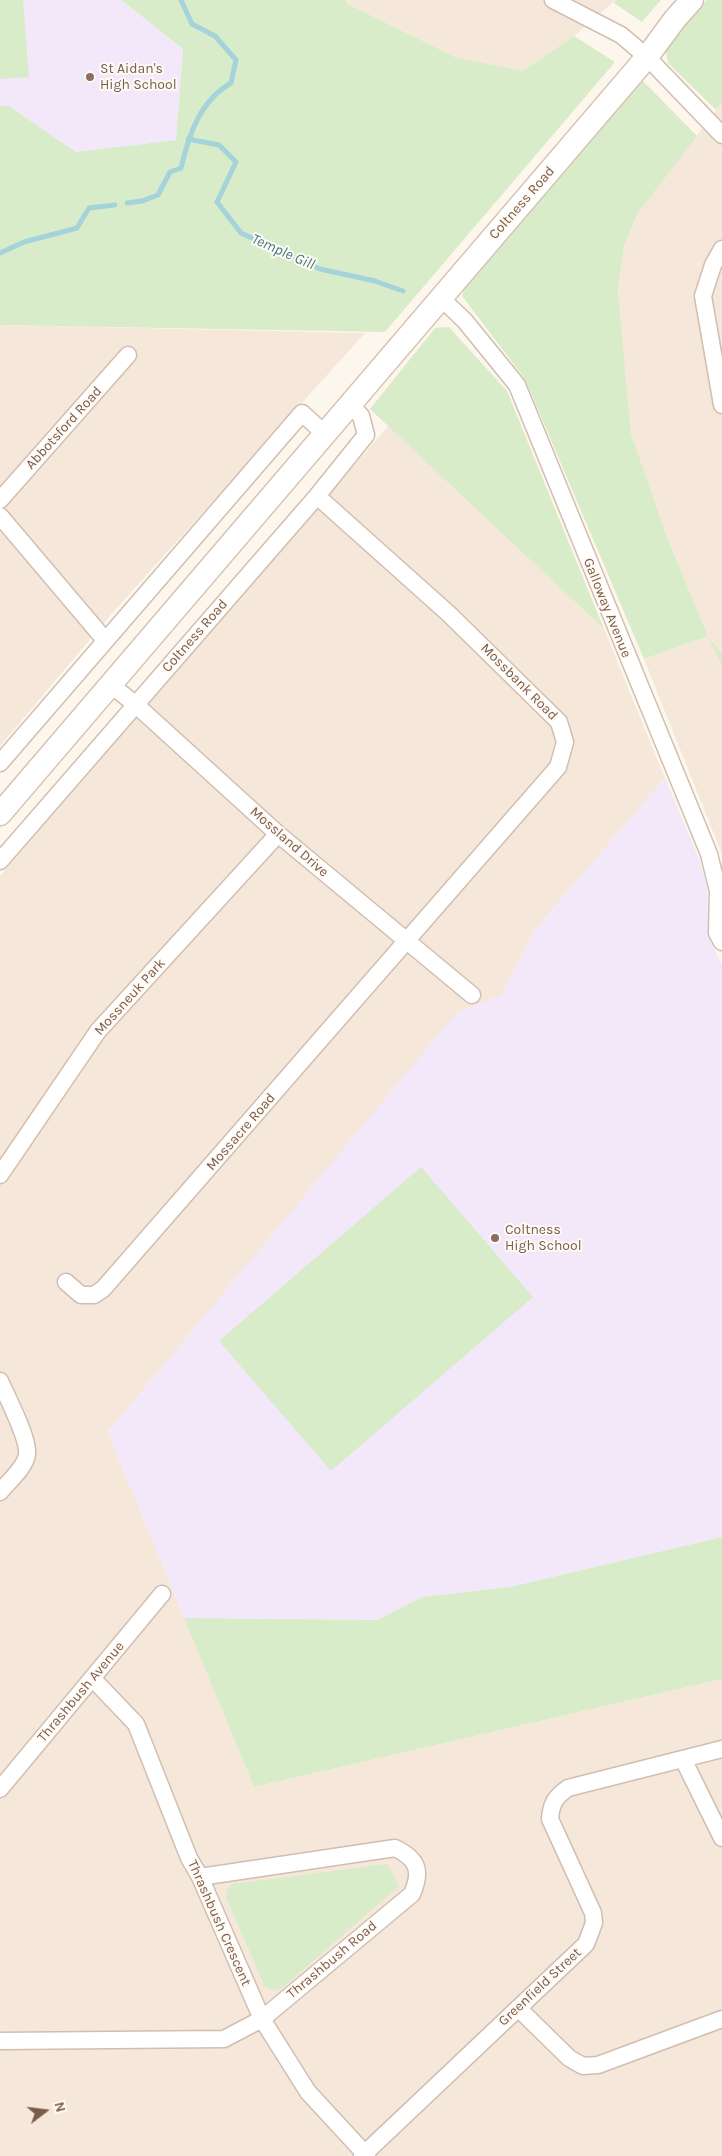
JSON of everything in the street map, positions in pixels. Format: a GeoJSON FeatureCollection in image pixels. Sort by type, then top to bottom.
{"type":"FeatureCollection","features":[{"type":"Feature","properties":{"kind":"street"},"geometry":{"type":"LineString","coordinates":[[553,0],[621,35],[647,57],[722,135]]}},
{"type":"Feature","properties":{"kind":"street","name":"Coltness Road"},"geometry":{"type":"LineString","coordinates":[[0,814],[647,57],[675,19],[692,0]]}},
{"type":"Feature","properties":{"kind":"street"},"geometry":{"type":"LineString","coordinates":[[722,249],[713,265],[703,296],[722,405]]}},
{"type":"Feature","properties":{"kind":"street","name":"Galloway Avenue"},"geometry":{"type":"LineString","coordinates":[[441,298],[465,321],[517,385],[708,854],[718,891],[717,933],[722,942]]}},
{"type":"Feature","properties":{"kind":"street","name":"Abbotsford Road"},"geometry":{"type":"LineString","coordinates":[[0,500],[128,356]]}},
{"type":"Feature","properties":{"kind":"street","name":"Coltness Road"},"geometry":{"type":"LineString","coordinates":[[0,862],[316,496],[366,435],[362,416],[351,405]]}},
{"type":"Feature","properties":{"kind":"street"},"geometry":{"type":"LineString","coordinates":[[0,763],[302,414],[325,434]]}},
{"type":"Feature","properties":{"kind":"street","name":"Mossbank Road"},"geometry":{"type":"LineString","coordinates":[[316,496],[449,614],[560,722],[566,742],[558,766],[407,942]]}},
{"type":"Feature","properties":{"kind":"street"},"geometry":{"type":"LineString","coordinates":[[0,516],[105,640]]}},
{"type":"Feature","properties":{"kind":"street","name":"Mossland Drive"},"geometry":{"type":"LineString","coordinates":[[111,685],[135,704],[278,834],[472,995]]}},
{"type":"Feature","properties":{"kind":"street","name":"Mossneuk Park"},"geometry":{"type":"LineString","coordinates":[[0,1174],[98,1031],[278,834]]}},
{"type":"Feature","properties":{"kind":"street","name":"Mossacre Road"},"geometry":{"type":"LineString","coordinates":[[66,1282],[81,1295],[94,1295],[103,1289],[407,942]]}},
{"type":"Feature","properties":{"kind":"street"},"geometry":{"type":"LineString","coordinates":[[0,1381],[25,1441],[28,1455],[23,1465],[0,1492]]}},
{"type":"Feature","properties":{"kind":"street","name":"Thrashbush Avenue"},"geometry":{"type":"LineString","coordinates":[[0,1789],[162,1594]]}},
{"type":"Feature","properties":{"kind":"street","name":"Thrashbush Crescent"},"geometry":{"type":"LineString","coordinates":[[92,1679],[136,1724],[189,1858],[200,1877],[262,2019],[308,2092],[365,2155]]}},
{"type":"Feature","properties":{"kind":"street","name":"Greenfield Street"},"geometry":{"type":"LineString","coordinates":[[365,2155],[586,1944],[594,1923],[593,1913],[550,1820],[551,1806],[557,1795],[568,1788],[722,1749]]}},
{"type":"Feature","properties":{"kind":"street"},"geometry":{"type":"LineString","coordinates":[[682,1759],[722,1838]]}},
{"type":"Feature","properties":{"kind":"street","name":"Thrashbush Road"},"geometry":{"type":"LineString","coordinates":[[0,2041],[224,2040],[262,2019],[412,1894],[418,1879],[416,1864],[408,1854],[395,1848],[200,1877]]}},
{"type":"Feature","properties":{"kind":"street"},"geometry":{"type":"LineString","coordinates":[[518,2008],[569,2058],[583,2066],[598,2065],[722,2019]]}},
{"type":"Feature","properties":{"kind":"shaded area","name":"St Aidan's High School"},"geometry":{"type":"Polygon","coordinates":[[[0,0],[121,0],[183,49],[176,140],[76,152],[9,106],[0,106],[0,0]]]}},
{"type":"Feature","properties":{"kind":"shaded area"},"geometry":{"type":"Polygon","coordinates":[[[346,0],[616,0],[574,36],[523,71],[455,57],[346,3],[346,0]]]}},
{"type":"Feature","properties":{"kind":"shaded area"},"geometry":{"type":"Polygon","coordinates":[[[722,102],[722,654],[710,639],[722,666],[722,854],[644,659],[708,636],[667,537],[631,433],[618,289],[624,246],[638,213],[722,102]]]}},
{"type":"Feature","properties":{"kind":"shaded area"},"geometry":{"type":"Polygon","coordinates":[[[0,325],[365,333],[114,611],[0,746],[0,325]]]}},
{"type":"Feature","properties":{"kind":"shaded area"},"geometry":{"type":"Polygon","coordinates":[[[389,425],[604,629],[665,778],[535,930],[501,996],[459,1011],[108,1432],[254,1787],[722,1679],[722,2156],[0,2156],[0,876],[389,425]]]}},
{"type":"Feature","properties":{"kind":"shaded area","name":"Coltness High School"},"geometry":{"type":"Polygon","coordinates":[[[665,778],[700,861],[707,887],[709,937],[722,965],[722,1537],[510,1587],[422,1597],[377,1620],[184,1618],[108,1432],[448,1023],[459,1011],[501,996],[535,930],[665,778]]]}},
{"type":"Feature","properties":{"kind":"green space"},"geometry":{"type":"Polygon","coordinates":[[[0,0],[23,0],[29,77],[0,79],[0,0]]]}},
{"type":"Feature","properties":{"kind":"green space"},"geometry":{"type":"Polygon","coordinates":[[[121,0],[346,0],[346,3],[455,57],[523,71],[574,36],[615,62],[385,332],[0,325],[0,106],[9,106],[76,152],[176,140],[183,49],[121,0]]]}},
{"type":"Feature","properties":{"kind":"green space"},"geometry":{"type":"Polygon","coordinates":[[[616,0],[661,0],[642,22],[614,3],[616,0]]]}},
{"type":"Feature","properties":{"kind":"green space"},"geometry":{"type":"Polygon","coordinates":[[[707,0],[722,0],[722,102],[716,110],[668,63],[666,53],[669,44],[707,0]]]}},
{"type":"Feature","properties":{"kind":"green space"},"geometry":{"type":"Polygon","coordinates":[[[641,79],[697,136],[638,213],[624,246],[618,289],[631,433],[667,537],[708,636],[644,659],[525,379],[462,296],[466,284],[641,79]]]}},
{"type":"Feature","properties":{"kind":"green space"},"geometry":{"type":"Polygon","coordinates":[[[449,327],[507,391],[604,629],[370,409],[435,328],[449,327]]]}},
{"type":"Feature","properties":{"kind":"green space"},"geometry":{"type":"Polygon","coordinates":[[[708,636],[722,654],[722,666],[708,636]]]}},
{"type":"Feature","properties":{"kind":"green space"},"geometry":{"type":"Polygon","coordinates":[[[421,1167],[533,1297],[331,1471],[219,1341],[421,1167]]]}},
{"type":"Feature","properties":{"kind":"green space"},"geometry":{"type":"Polygon","coordinates":[[[722,1537],[722,1679],[254,1787],[184,1618],[377,1620],[422,1597],[510,1587],[722,1537]]]}},
{"type":"Feature","properties":{"kind":"green space"},"geometry":{"type":"Polygon","coordinates":[[[387,1864],[399,1886],[282,1988],[276,1990],[265,1987],[226,1897],[227,1889],[232,1884],[387,1864]]]}},
{"type":"Feature","properties":{"kind":"waterway","name":"Temple Gill"},"geometry":{"type":"LineString","coordinates":[[127,203],[142,201],[158,195],[170,172],[181,168],[192,131],[204,109],[220,90],[231,83],[236,60],[215,36],[192,24],[181,0]]}},
{"type":"Feature","properties":{"kind":"waterway","name":"Temple Gill"},"geometry":{"type":"LineString","coordinates":[[188,139],[219,145],[236,162],[217,202],[241,233],[320,269],[375,281],[403,291]]}},
{"type":"Feature","properties":{"kind":"waterway","name":"Temple Gill"},"geometry":{"type":"LineString","coordinates":[[0,253],[24,242],[77,228],[89,208],[115,205]]}},
{"type":"Feature","properties":{"kind":"place","name":"St Aidan's High School"},"geometry":{"type":"Point","coordinates":[90,77]}},
{"type":"Feature","properties":{"kind":"place","name":"Coltness High School"},"geometry":{"type":"Point","coordinates":[495,1238]}}]}
